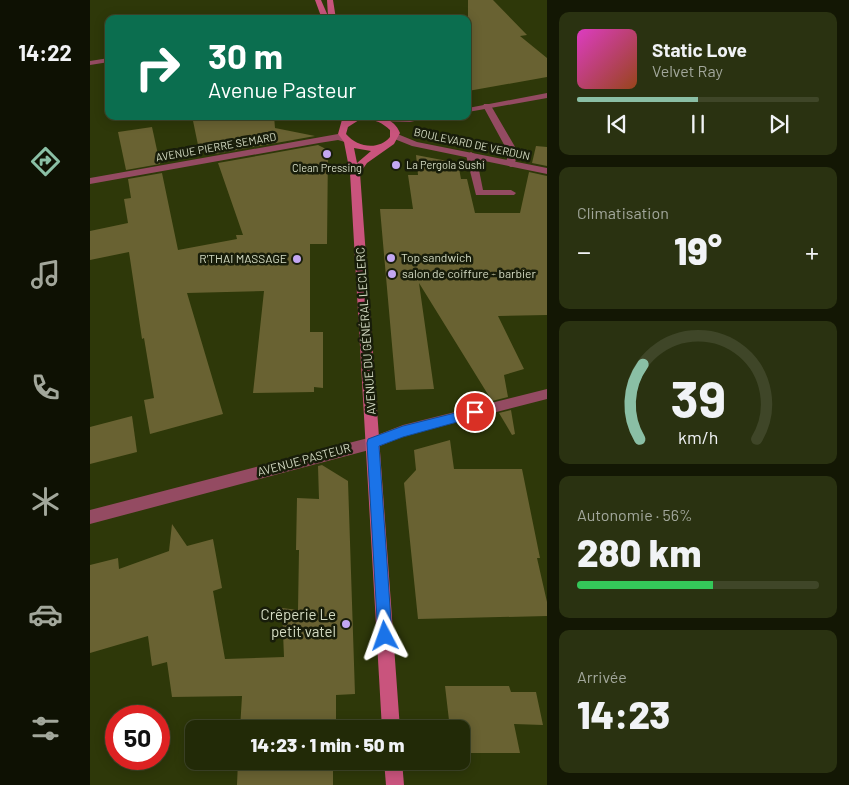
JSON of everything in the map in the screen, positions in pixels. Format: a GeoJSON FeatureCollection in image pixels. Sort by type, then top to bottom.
{"type":"FeatureCollection","features":[{"type":"Feature","properties":{"kind":"main road"},"geometry":{"type":"LineString","coordinates":[[318,0],[324,15]]}},
{"type":"Feature","properties":{"kind":"main road"},"geometry":{"type":"LineString","coordinates":[[330,0],[332,15]]}},
{"type":"Feature","properties":{"kind":"main road"},"geometry":{"type":"LineString","coordinates":[[346,120],[342,134],[347,140],[359,147],[368,148],[387,144]]}},
{"type":"Feature","properties":{"kind":"main road"},"geometry":{"type":"LineString","coordinates":[[344,126],[354,120]]}},
{"type":"Feature","properties":{"kind":"main road"},"geometry":{"type":"LineString","coordinates":[[355,174],[364,161],[387,144],[395,134],[390,124],[381,120]]}},
{"type":"Feature","properties":{"kind":"main road","name":"AVENUE DU GÉNÉRAL LECLERC"},"geometry":{"type":"LineString","coordinates":[[347,140],[355,174],[390,720]]}},
{"type":"Feature","properties":{"kind":"main road"},"geometry":{"type":"LineString","coordinates":[[394,770],[395,785]]}},
{"type":"Feature","properties":{"kind":"street"},"geometry":{"type":"LineString","coordinates":[[90,62],[105,60]]}},
{"type":"Feature","properties":{"kind":"street"},"geometry":{"type":"LineString","coordinates":[[471,109],[546,95]]}},
{"type":"Feature","properties":{"kind":"street"},"geometry":{"type":"LineString","coordinates":[[487,106],[512,152],[511,164]]}},
{"type":"Feature","properties":{"kind":"street"},"geometry":{"type":"LineString","coordinates":[[395,134],[419,120]]}},
{"type":"Feature","properties":{"kind":"street","name":"BOULEVARD DE VERDUN"},"geometry":{"type":"LineString","coordinates":[[395,134],[415,144],[546,170]]}},
{"type":"Feature","properties":{"kind":"street","name":"AVENUE PIERRE SEMARD"},"geometry":{"type":"LineString","coordinates":[[90,180],[324,139],[338,138],[347,140]]}},
{"type":"Feature","properties":{"kind":"street"},"geometry":{"type":"LineString","coordinates":[[471,155],[479,193],[510,193]]}},
{"type":"Feature","properties":{"kind":"street","name":"AVENUE PASTEUR"},"geometry":{"type":"LineString","coordinates":[[90,517],[373,443],[403,432],[546,394]]}},
{"type":"Feature","properties":{"kind":"building"},"geometry":{"type":"Polygon","coordinates":[[[468,0],[493,0],[527,35],[520,36],[547,58],[547,77],[471,90],[471,15],[468,15],[468,0]]]}},
{"type":"Feature","properties":{"kind":"building"},"geometry":{"type":"Polygon","coordinates":[[[193,120],[274,120],[275,128],[315,136],[215,154],[211,142],[198,145],[193,120]]]}},
{"type":"Feature","properties":{"kind":"building"},"geometry":{"type":"Polygon","coordinates":[[[152,127],[160,164],[126,170],[118,132],[152,127]]]}},
{"type":"Feature","properties":{"kind":"building"},"geometry":{"type":"Polygon","coordinates":[[[318,145],[328,150],[327,244],[310,244],[310,332],[323,332],[323,388],[314,387],[314,392],[253,393],[264,291],[187,293],[223,414],[150,434],[144,400],[154,398],[144,338],[142,339],[129,252],[90,260],[90,231],[128,223],[124,199],[131,198],[128,179],[162,173],[178,250],[237,239],[236,235],[243,235],[218,163],[318,145]]]}},
{"type":"Feature","properties":{"kind":"building"},"geometry":{"type":"Polygon","coordinates":[[[536,146],[547,147],[547,166],[532,163],[536,146]]]}},
{"type":"Feature","properties":{"kind":"building"},"geometry":{"type":"Polygon","coordinates":[[[416,155],[458,163],[461,179],[467,179],[475,213],[520,213],[529,172],[547,176],[547,315],[498,316],[524,369],[504,375],[508,397],[492,401],[419,283],[434,389],[396,390],[380,209],[413,209],[408,175],[418,175],[416,155]]]}},
{"type":"Feature","properties":{"kind":"building"},"geometry":{"type":"Polygon","coordinates":[[[511,410],[515,434],[512,435],[499,413],[511,410]]]}},
{"type":"Feature","properties":{"kind":"building"},"geometry":{"type":"Polygon","coordinates":[[[132,416],[137,452],[90,464],[90,427],[132,416]]]}},
{"type":"Feature","properties":{"kind":"building"},"geometry":{"type":"Polygon","coordinates":[[[450,440],[454,469],[522,469],[540,558],[537,558],[547,602],[547,616],[418,619],[404,483],[416,470],[414,450],[450,440]]]}},
{"type":"Feature","properties":{"kind":"building"},"geometry":{"type":"Polygon","coordinates":[[[322,465],[348,481],[355,694],[336,695],[336,720],[241,720],[242,696],[172,697],[167,662],[152,666],[148,636],[90,653],[90,565],[118,558],[119,569],[169,551],[172,524],[187,546],[213,539],[222,588],[213,591],[225,659],[284,657],[282,608],[298,610],[299,550],[296,550],[297,498],[319,499],[318,466],[322,465]]]}},
{"type":"Feature","properties":{"kind":"building"},"geometry":{"type":"Polygon","coordinates":[[[445,686],[509,686],[511,692],[536,692],[543,725],[514,724],[520,753],[470,753],[470,720],[449,720],[445,686]]]}},
{"type":"Feature","properties":{"kind":"building"},"geometry":{"type":"Polygon","coordinates":[[[238,770],[336,770],[333,771],[333,785],[237,785],[238,770]]]}},
{"type":"Feature","properties":{"kind":"place","name":"Clean Pressing"},"geometry":{"type":"Point","coordinates":[327,154]}},
{"type":"Feature","properties":{"kind":"place","name":"La Pergola Sushi"},"geometry":{"type":"Point","coordinates":[396,165]}},
{"type":"Feature","properties":{"kind":"place","name":"Top sandwich"},"geometry":{"type":"Point","coordinates":[391,258]}},
{"type":"Feature","properties":{"kind":"place","name":"R'THAI MASSAGE"},"geometry":{"type":"Point","coordinates":[297,259]}},
{"type":"Feature","properties":{"kind":"place","name":"salon de coiffure - barbier"},"geometry":{"type":"Point","coordinates":[392,274]}},
{"type":"Feature","properties":{"kind":"place","name":"Crêperie Le petit vatel"},"geometry":{"type":"Point","coordinates":[346,624]}},
{"type":"Feature","properties":{"kind":"route"},"geometry":{"type":"LineString","coordinates":[[385,636],[373,443],[403,432],[475,412]]}}]}
